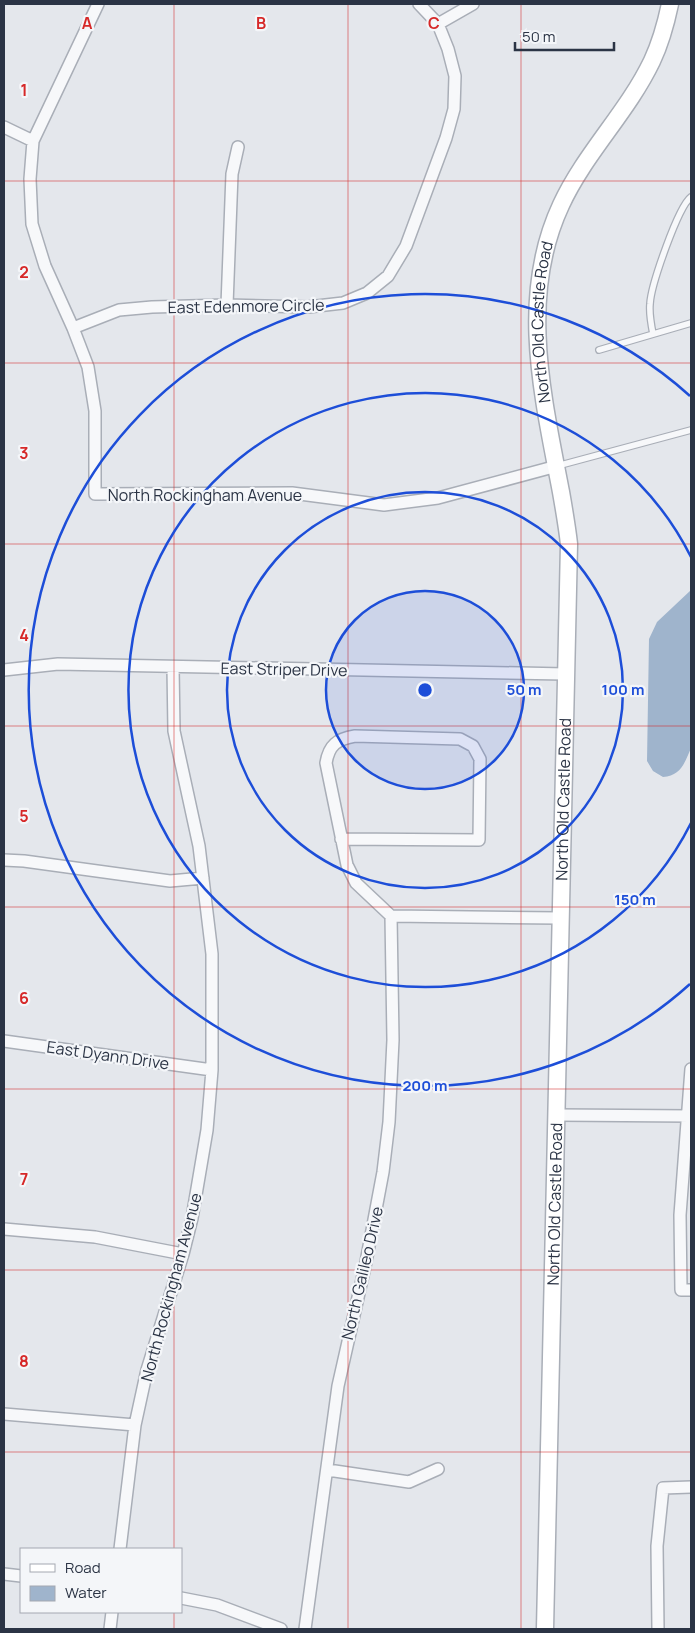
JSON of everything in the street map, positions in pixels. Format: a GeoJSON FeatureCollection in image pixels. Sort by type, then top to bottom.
{"type":"FeatureCollection","features":[{"type":"Feature","properties":{"kind":"street","name":"North Rockingham Avenue"},"geometry":{"type":"LineString","coordinates":[[98,4],[33,142],[30,179],[32,224],[45,266],[88,367],[95,411],[95,494],[292,493],[384,505],[438,498],[557,466]]}},
{"type":"Feature","properties":{"kind":"street","name":"East Edenmore Circle"},"geometry":{"type":"LineString","coordinates":[[73,328],[120,310],[152,307],[227,305],[308,307],[343,303],[367,293],[388,276],[406,246],[446,138],[454,108],[455,76],[448,49],[438,24],[419,4]]}},
{"type":"Feature","properties":{"kind":"street"},"geometry":{"type":"LineString","coordinates":[[438,24],[473,4]]}},
{"type":"Feature","properties":{"kind":"street","name":"North Old Castle Road"},"geometry":{"type":"LineString","coordinates":[[545,1629],[558,1115],[559,918],[569,544],[567,518],[540,376],[536,307],[540,275],[548,238],[560,207],[575,177],[629,99],[652,61],[670,4]]}},
{"type":"Feature","properties":{"kind":"street"},"geometry":{"type":"LineString","coordinates":[[4,127],[33,142]]}},
{"type":"Feature","properties":{"kind":"street"},"geometry":{"type":"LineString","coordinates":[[227,305],[232,174],[238,147]]}},
{"type":"Feature","properties":{"kind":"street","name":"East Striper Drive"},"geometry":{"type":"LineString","coordinates":[[4,670],[58,664],[566,674]]}},
{"type":"Feature","properties":{"kind":"street","name":"North Rockingham Avenue"},"geometry":{"type":"LineString","coordinates":[[120,1548],[135,1425],[147,1370],[183,1254],[200,1181],[212,1070],[212,954],[193,814],[174,731],[173,667]]}},
{"type":"Feature","properties":{"kind":"street"},"geometry":{"type":"LineString","coordinates":[[342,839],[479,840],[480,759],[473,746],[460,739],[355,736],[340,739],[328,750],[326,763],[347,865],[356,883],[391,916],[559,918]]}},
{"type":"Feature","properties":{"kind":"street"},"geometry":{"type":"LineString","coordinates":[[4,860],[24,861],[170,881],[203,878]]}},
{"type":"Feature","properties":{"kind":"street","name":"North Galileo Drive"},"geometry":{"type":"LineString","coordinates":[[305,1629],[338,1386],[366,1262],[383,1172],[389,1122],[393,1040],[391,916]]}},
{"type":"Feature","properties":{"kind":"street","name":"East Dyann Drive"},"geometry":{"type":"LineString","coordinates":[[4,1042],[212,1070]]}},
{"type":"Feature","properties":{"kind":"street"},"geometry":{"type":"LineString","coordinates":[[686,1290],[680,1215],[689,1116],[691,1069]]}},
{"type":"Feature","properties":{"kind":"street"},"geometry":{"type":"LineString","coordinates":[[558,1115],[689,1116]]}},
{"type":"Feature","properties":{"kind":"street"},"geometry":{"type":"LineString","coordinates":[[4,1229],[95,1237],[183,1254]]}},
{"type":"Feature","properties":{"kind":"street"},"geometry":{"type":"LineString","coordinates":[[4,1414],[135,1425]]}},
{"type":"Feature","properties":{"kind":"street"},"geometry":{"type":"LineString","coordinates":[[328,1470],[409,1482],[438,1469]]}},
{"type":"Feature","properties":{"kind":"street"},"geometry":{"type":"LineString","coordinates":[[658,1629],[657,1546],[663,1488],[691,1488]]}},
{"type":"Feature","properties":{"kind":"street"},"geometry":{"type":"LineString","coordinates":[[4,1574],[20,1576]]}},
{"type":"Feature","properties":{"kind":"street"},"geometry":{"type":"LineString","coordinates":[[182,1598],[218,1605],[281,1629]]}},
{"type":"Feature","properties":{"kind":"street"},"geometry":{"type":"LineString","coordinates":[[110,1629],[112,1613]]}},
{"type":"Feature","properties":{"kind":"lane"},"geometry":{"type":"LineString","coordinates":[[653,334],[650,319],[653,288],[680,211],[691,197]]}},
{"type":"Feature","properties":{"kind":"lane"},"geometry":{"type":"LineString","coordinates":[[599,350],[691,323]]}},
{"type":"Feature","properties":{"kind":"lane"},"geometry":{"type":"LineString","coordinates":[[557,466],[691,430]]}},
{"type":"Feature","properties":{"kind":"water"},"geometry":{"type":"Polygon","coordinates":[[[691,590],[691,748],[678,771],[663,777],[653,771],[647,761],[649,639],[657,622],[691,590]]]}}]}
